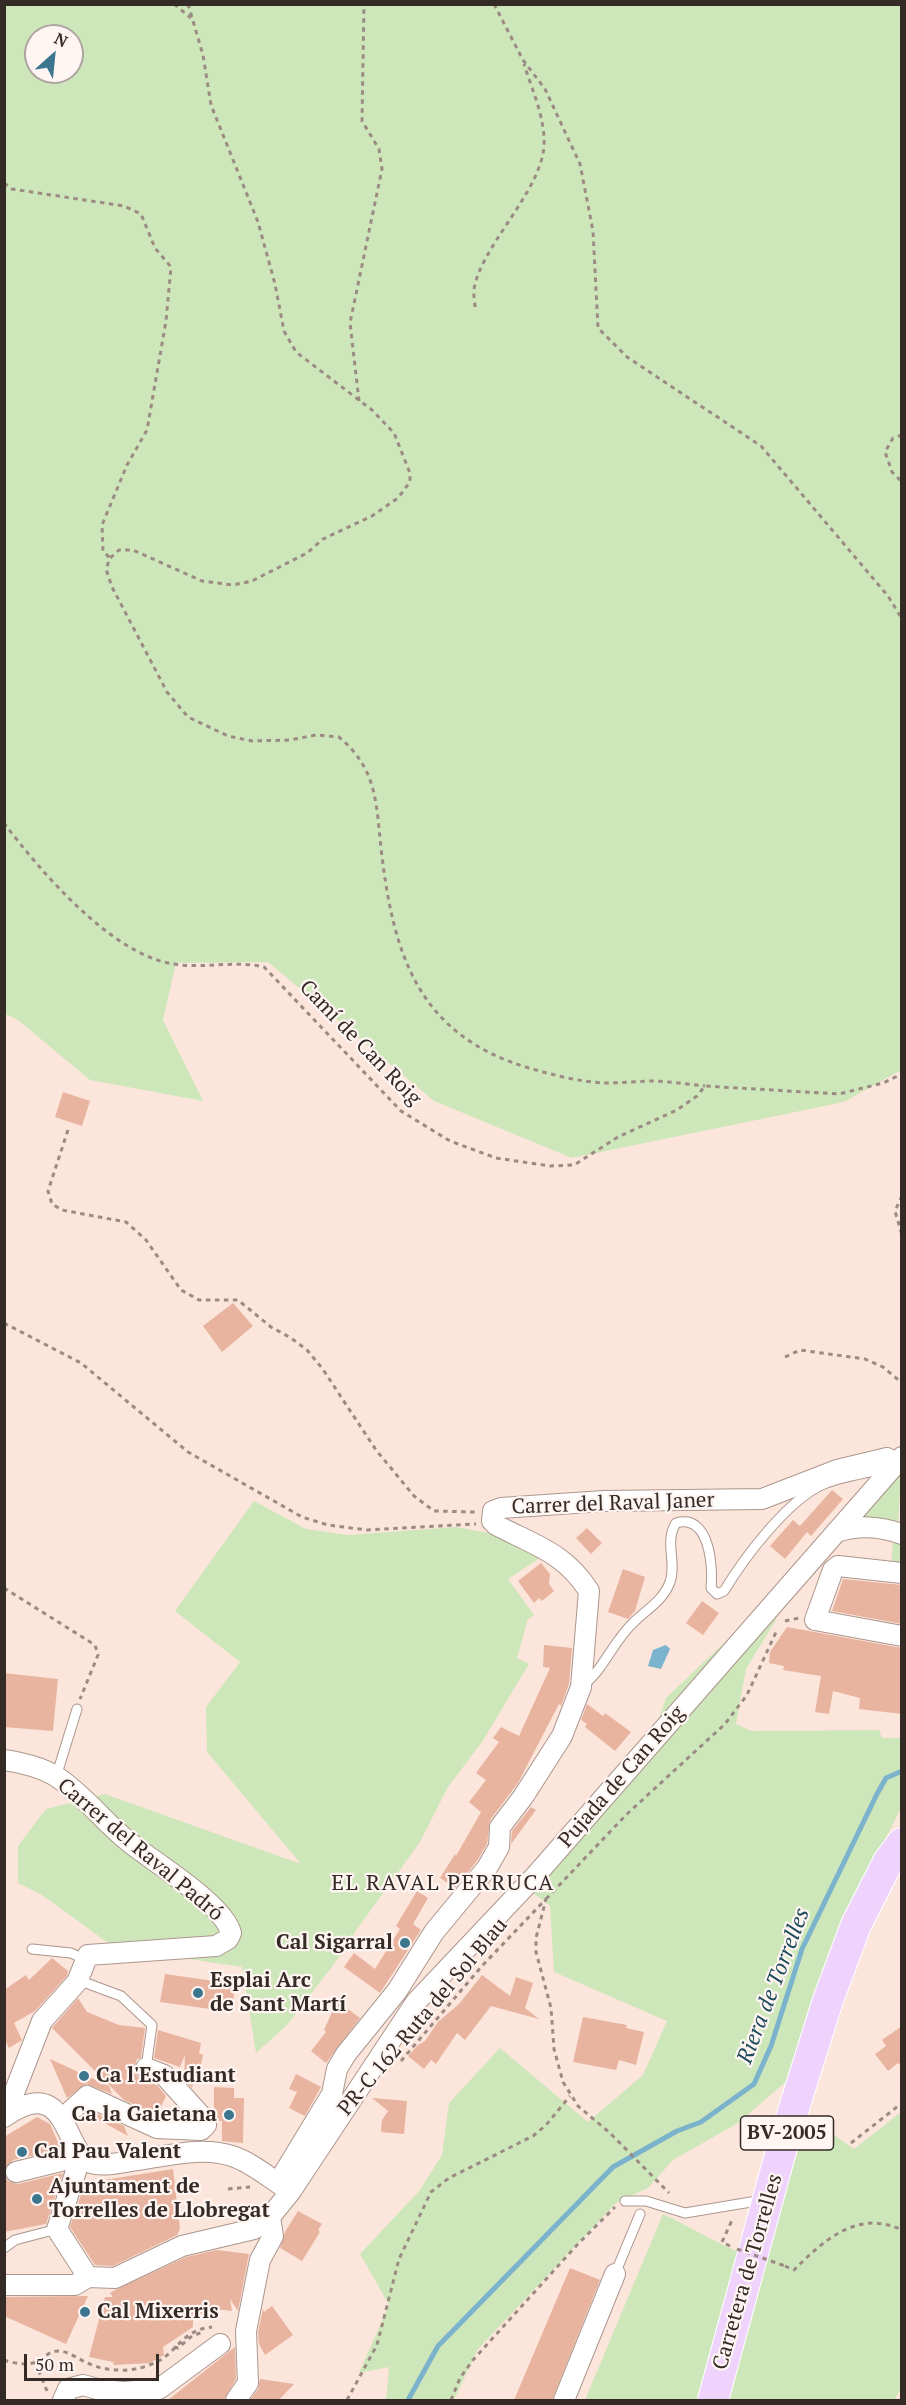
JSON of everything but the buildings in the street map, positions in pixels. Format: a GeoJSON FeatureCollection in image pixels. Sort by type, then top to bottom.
{"type":"FeatureCollection","features":[{"type":"Feature","properties":{"kind":"main road","name":"Carretera de Torrelles"},"geometry":{"type":"LineString","coordinates":[[712,2398],[768,2198],[828,2000],[856,1925],[891,1873],[888,1862],[902,1843]]}},
{"type":"Feature","properties":{"kind":"street","name":"Carrer del Raval Janer"},"geometry":{"type":"LineString","coordinates":[[284,2187],[332,2094],[337,2069],[346,2054],[378,2016],[434,1932],[476,1884],[494,1858],[501,1840],[500,1827],[523,1797],[562,1736],[581,1687],[589,1591],[561,1558],[494,1519],[501,1508],[577,1503],[762,1499],[837,1470],[887,1458],[897,1462]]}},
{"type":"Feature","properties":{"kind":"street","name":"Pujada de Can Roig"},"geometry":{"type":"LineString","coordinates":[[284,2187],[416,2002],[536,1875],[897,1462]]}},
{"type":"Feature","properties":{"kind":"street"},"geometry":{"type":"LineString","coordinates":[[836,1532],[856,1526],[875,1527],[902,1534]]}},
{"type":"Feature","properties":{"kind":"street"},"geometry":{"type":"LineString","coordinates":[[902,1573],[838,1566],[834,1570],[815,1620],[902,1636]]}},
{"type":"Feature","properties":{"kind":"street","name":"Carrer del Raval Padró"},"geometry":{"type":"LineString","coordinates":[[4,1760],[33,1767],[56,1777],[127,1841],[178,1877],[223,1918],[231,1933],[228,1939],[216,1946],[111,1955],[94,1954],[84,1959]]}},
{"type":"Feature","properties":{"kind":"street"},"geometry":{"type":"LineString","coordinates":[[7,2115],[42,2021],[78,1980],[82,1974],[84,1959]]}},
{"type":"Feature","properties":{"kind":"street"},"geometry":{"type":"LineString","coordinates":[[63,2118],[87,2096],[157,2128],[201,2130],[206,2125],[203,2118],[164,2075],[146,2068]]}},
{"type":"Feature","properties":{"kind":"street"},"geometry":{"type":"LineString","coordinates":[[4,2285],[75,2285],[88,2277],[115,2278],[183,2246],[254,2229],[270,2217],[284,2187],[260,2169],[226,2155],[190,2152],[101,2164],[90,2163],[81,2156],[63,2118],[41,2104],[29,2105],[7,2115]]}},
{"type":"Feature","properties":{"kind":"street"},"geometry":{"type":"LineString","coordinates":[[16,2172],[81,2156]]}},
{"type":"Feature","properties":{"kind":"street"},"geometry":{"type":"LineString","coordinates":[[81,2156],[57,2229],[88,2277]]}},
{"type":"Feature","properties":{"kind":"street"},"geometry":{"type":"LineString","coordinates":[[236,2400],[248,2383],[250,2375],[246,2331],[260,2260],[273,2236],[270,2217]]}},
{"type":"Feature","properties":{"kind":"street"},"geometry":{"type":"LineString","coordinates":[[564,2400],[615,2274]]}},
{"type":"Feature","properties":{"kind":"street"},"geometry":{"type":"LineString","coordinates":[[63,2400],[68,2389],[79,2385],[108,2392],[159,2389],[220,2344]]}},
{"type":"Feature","properties":{"kind":"lane"},"geometry":{"type":"LineString","coordinates":[[581,1687],[593,1678],[632,1623],[654,1606],[667,1589],[673,1570],[670,1534],[676,1523],[689,1522],[699,1527],[705,1537],[711,1564],[711,1588],[717,1594],[724,1591],[772,1528],[806,1496],[823,1485],[897,1462]]}},
{"type":"Feature","properties":{"kind":"lane"},"geometry":{"type":"LineString","coordinates":[[56,1777],[77,1709]]}},
{"type":"Feature","properties":{"kind":"lane"},"geometry":{"type":"LineString","coordinates":[[32,1949],[71,1953],[84,1959]]}},
{"type":"Feature","properties":{"kind":"lane"},"geometry":{"type":"LineString","coordinates":[[78,1980],[121,1996],[152,2025],[146,2068]]}},
{"type":"Feature","properties":{"kind":"lane"},"geometry":{"type":"LineString","coordinates":[[624,2201],[646,2201],[673,2212],[685,2213],[739,2206],[768,2198]]}},
{"type":"Feature","properties":{"kind":"lane"},"geometry":{"type":"LineString","coordinates":[[615,2274],[640,2214]]}},
{"type":"Feature","properties":{"kind":"lane"},"geometry":{"type":"LineString","coordinates":[[4,2248],[15,2240],[57,2229]]}},
{"type":"Feature","properties":{"kind":"path"},"geometry":{"type":"LineString","coordinates":[[174,4],[191,18]]}},
{"type":"Feature","properties":{"kind":"path"},"geometry":{"type":"LineString","coordinates":[[188,4],[203,56],[211,105],[228,154],[245,185],[263,239],[284,331],[296,352],[359,401],[394,433],[410,473],[410,482],[398,498],[372,516],[323,539],[307,553],[262,577],[232,585],[202,581],[133,550],[119,550],[110,558],[106,569],[112,587],[167,692],[188,717],[228,736],[252,741],[290,740],[316,735],[339,737],[364,764],[377,808],[385,884],[393,911],[394,934],[422,992],[454,1031],[472,1043],[514,1064],[563,1077],[605,1083],[658,1081],[839,1094],[883,1083],[902,1074]]}},
{"type":"Feature","properties":{"kind":"path"},"geometry":{"type":"LineString","coordinates":[[359,401],[350,323],[382,169],[379,149],[362,121],[364,4]]}},
{"type":"Feature","properties":{"kind":"path"},"geometry":{"type":"LineString","coordinates":[[494,4],[523,60],[545,89],[580,164],[593,231],[598,328],[627,357],[761,446],[888,596],[902,619]]}},
{"type":"Feature","properties":{"kind":"path"},"geometry":{"type":"LineString","coordinates":[[4,34],[4,61]]}},
{"type":"Feature","properties":{"kind":"path"},"geometry":{"type":"LineString","coordinates":[[475,307],[474,289],[485,262],[516,213],[542,158],[544,128],[523,60]]}},
{"type":"Feature","properties":{"kind":"path"},"geometry":{"type":"LineString","coordinates":[[4,183],[12,189],[124,206],[141,214],[155,248],[171,267],[166,321],[147,430],[127,465],[102,525],[103,551],[110,558]]}},
{"type":"Feature","properties":{"kind":"path"},"geometry":{"type":"LineString","coordinates":[[902,435],[893,438],[885,452],[892,472],[902,482]]}},
{"type":"Feature","properties":{"kind":"path","name":"Camí de Can Roig"},"geometry":{"type":"LineString","coordinates":[[4,823],[40,866],[110,935],[142,954],[169,964],[264,967],[401,1111],[450,1141],[482,1154],[514,1162],[564,1167],[574,1165],[618,1137],[677,1110],[697,1096],[705,1086]]}},
{"type":"Feature","properties":{"kind":"path"},"geometry":{"type":"LineString","coordinates":[[68,1130],[48,1191],[52,1204],[62,1210],[89,1213],[126,1222],[146,1240],[181,1290],[199,1299],[238,1300],[307,1350],[322,1368],[376,1450],[424,1506],[447,1513],[494,1519]]}},
{"type":"Feature","properties":{"kind":"path"},"geometry":{"type":"LineString","coordinates":[[902,1196],[896,1211],[902,1235]]}},
{"type":"Feature","properties":{"kind":"path"},"geometry":{"type":"LineString","coordinates":[[4,1323],[81,1363],[188,1452],[313,1522],[367,1530],[494,1519]]}},
{"type":"Feature","properties":{"kind":"path"},"geometry":{"type":"LineString","coordinates":[[785,1357],[800,1350],[865,1359],[883,1367],[902,1383]]}},
{"type":"Feature","properties":{"kind":"path"},"geometry":{"type":"LineString","coordinates":[[4,1588],[84,1636],[97,1649],[97,1659],[77,1709]]}},
{"type":"Feature","properties":{"kind":"path"},"geometry":{"type":"LineString","coordinates":[[546,1899],[618,1823],[702,1748],[724,1724],[747,1695],[782,1623],[793,1618],[815,1620]]}},
{"type":"Feature","properties":{"kind":"path","name":"PR-C 162 Ruta del Sol Blau"},"geometry":{"type":"LineString","coordinates":[[397,2066],[482,1966],[546,1899]]}},
{"type":"Feature","properties":{"kind":"path","name":"PR-C 162 Ruta del Sol Blau"},"geometry":{"type":"LineString","coordinates":[[546,1899],[536,1938],[536,1952],[551,2008],[557,2066],[570,2096],[610,2133],[676,2201],[696,2210]]}},
{"type":"Feature","properties":{"kind":"path"},"geometry":{"type":"LineString","coordinates":[[346,2400],[377,2345],[399,2259],[431,2192],[449,2178],[532,2136],[546,2126],[570,2096]]}},
{"type":"Feature","properties":{"kind":"path"},"geometry":{"type":"LineString","coordinates":[[851,2143],[902,2103]]}},
{"type":"Feature","properties":{"kind":"path"},"geometry":{"type":"LineString","coordinates":[[228,2189],[248,2188]]}},
{"type":"Feature","properties":{"kind":"path"},"geometry":{"type":"LineString","coordinates":[[451,2400],[460,2378],[473,2360],[597,2223],[624,2201]]}},
{"type":"Feature","properties":{"kind":"path"},"geometry":{"type":"LineString","coordinates":[[734,2217],[722,2242],[794,2270],[837,2233],[860,2223],[882,2223],[902,2230]]}},
{"type":"Feature","properties":{"kind":"path"},"geometry":{"type":"LineString","coordinates":[[4,2360],[24,2364],[35,2362],[57,2350],[64,2351],[97,2367],[126,2370],[154,2364],[163,2359],[193,2331],[236,2324],[249,2318]]}},
{"type":"Feature","properties":{"kind":"path"},"geometry":{"type":"LineString","coordinates":[[174,2347],[178,2348],[192,2336],[204,2331]]}},
{"type":"Feature","properties":{"kind":"path"},"geometry":{"type":"LineString","coordinates":[[35,2362],[52,2400]]}},
{"type":"Feature","properties":{"kind":"green space"},"geometry":{"type":"Polygon","coordinates":[[[4,5],[901,5],[901,1070],[844,1102],[572,1158],[434,1101],[268,962],[176,963],[163,1020],[203,1101],[90,1080],[18,1020],[5,1014],[4,5]]]}},
{"type":"Feature","properties":{"kind":"green space"},"geometry":{"type":"Polygon","coordinates":[[[901,1470],[898,1526],[863,1519],[862,1514],[901,1470]]]}},
{"type":"Feature","properties":{"kind":"green space"},"geometry":{"type":"Polygon","coordinates":[[[254,1501],[306,1529],[348,1535],[456,1527],[494,1534],[543,1556],[508,1579],[534,1615],[528,1619],[517,1658],[529,1664],[482,1742],[448,1787],[420,1842],[355,1932],[344,1951],[288,2024],[256,2053],[242,1967],[115,1948],[42,1895],[18,1883],[18,1846],[46,1809],[105,1794],[301,1864],[207,1752],[206,1707],[240,1662],[175,1611],[254,1501]]]}},
{"type":"Feature","properties":{"kind":"green space"},"geometry":{"type":"Polygon","coordinates":[[[893,1540],[901,1543],[899,1567],[891,1566],[893,1540]]]}},
{"type":"Feature","properties":{"kind":"green space"},"geometry":{"type":"Polygon","coordinates":[[[767,1602],[776,1620],[746,1669],[736,1724],[751,1731],[879,1730],[882,1738],[902,1738],[901,1808],[852,1905],[788,2080],[738,2123],[673,2160],[648,2188],[616,2203],[478,2349],[454,2400],[386,2400],[389,2367],[359,2373],[389,2305],[360,2254],[420,2190],[442,2155],[449,2103],[500,2048],[588,2122],[643,2075],[667,2021],[554,1972],[550,1906],[523,1885],[657,1724],[666,1698],[767,1602]]]}},
{"type":"Feature","properties":{"kind":"green space"},"geometry":{"type":"Polygon","coordinates":[[[901,2112],[901,2389],[894,2400],[725,2400],[780,2207],[809,2117],[854,2149],[901,2112]]]}},
{"type":"Feature","properties":{"kind":"green space"},"geometry":{"type":"Polygon","coordinates":[[[216,2204],[217,2214],[193,2217],[192,2205],[216,2204]]]}},
{"type":"Feature","properties":{"kind":"green space"},"geometry":{"type":"Polygon","coordinates":[[[663,2214],[739,2252],[697,2400],[585,2400],[663,2214]]]}},
{"type":"Feature","properties":{"kind":"water"},"geometry":{"type":"Polygon","coordinates":[[[666,1645],[670,1649],[661,1669],[648,1666],[653,1650],[666,1645]]]}},
{"type":"Feature","properties":{"kind":"waterway","name":"Riera de Torrelles"},"geometry":{"type":"LineString","coordinates":[[408,2400],[438,2346],[613,2167],[677,2131],[701,2122],[754,2084],[771,2046],[802,1949],[877,1794],[886,1778],[902,1771]]}},
{"type":"Feature","properties":{"kind":"place","name":"Cal Sigarral"},"geometry":{"type":"Point","coordinates":[405,1943]}},
{"type":"Feature","properties":{"kind":"place","name":"Esplai Arc de Sant Martí"},"geometry":{"type":"Point","coordinates":[198,1993]}},
{"type":"Feature","properties":{"kind":"place","name":"Ca l'Estudiant"},"geometry":{"type":"Point","coordinates":[84,2076]}},
{"type":"Feature","properties":{"kind":"place","name":"Ca la Gaietana"},"geometry":{"type":"Point","coordinates":[229,2115]}},
{"type":"Feature","properties":{"kind":"place","name":"Cal Pau Valent"},"geometry":{"type":"Point","coordinates":[22,2152]}},
{"type":"Feature","properties":{"kind":"place","name":"Ajuntament de Torrelles de Llobregat"},"geometry":{"type":"Point","coordinates":[37,2199]}},
{"type":"Feature","properties":{"kind":"place","name":"Cal Mixerris"},"geometry":{"type":"Point","coordinates":[85,2312]}},
{"type":"Feature","properties":{"kind":"district","name":"EL RAVAL PERRUCA"},"geometry":{"type":"Point","coordinates":[443,1884]}}]}
